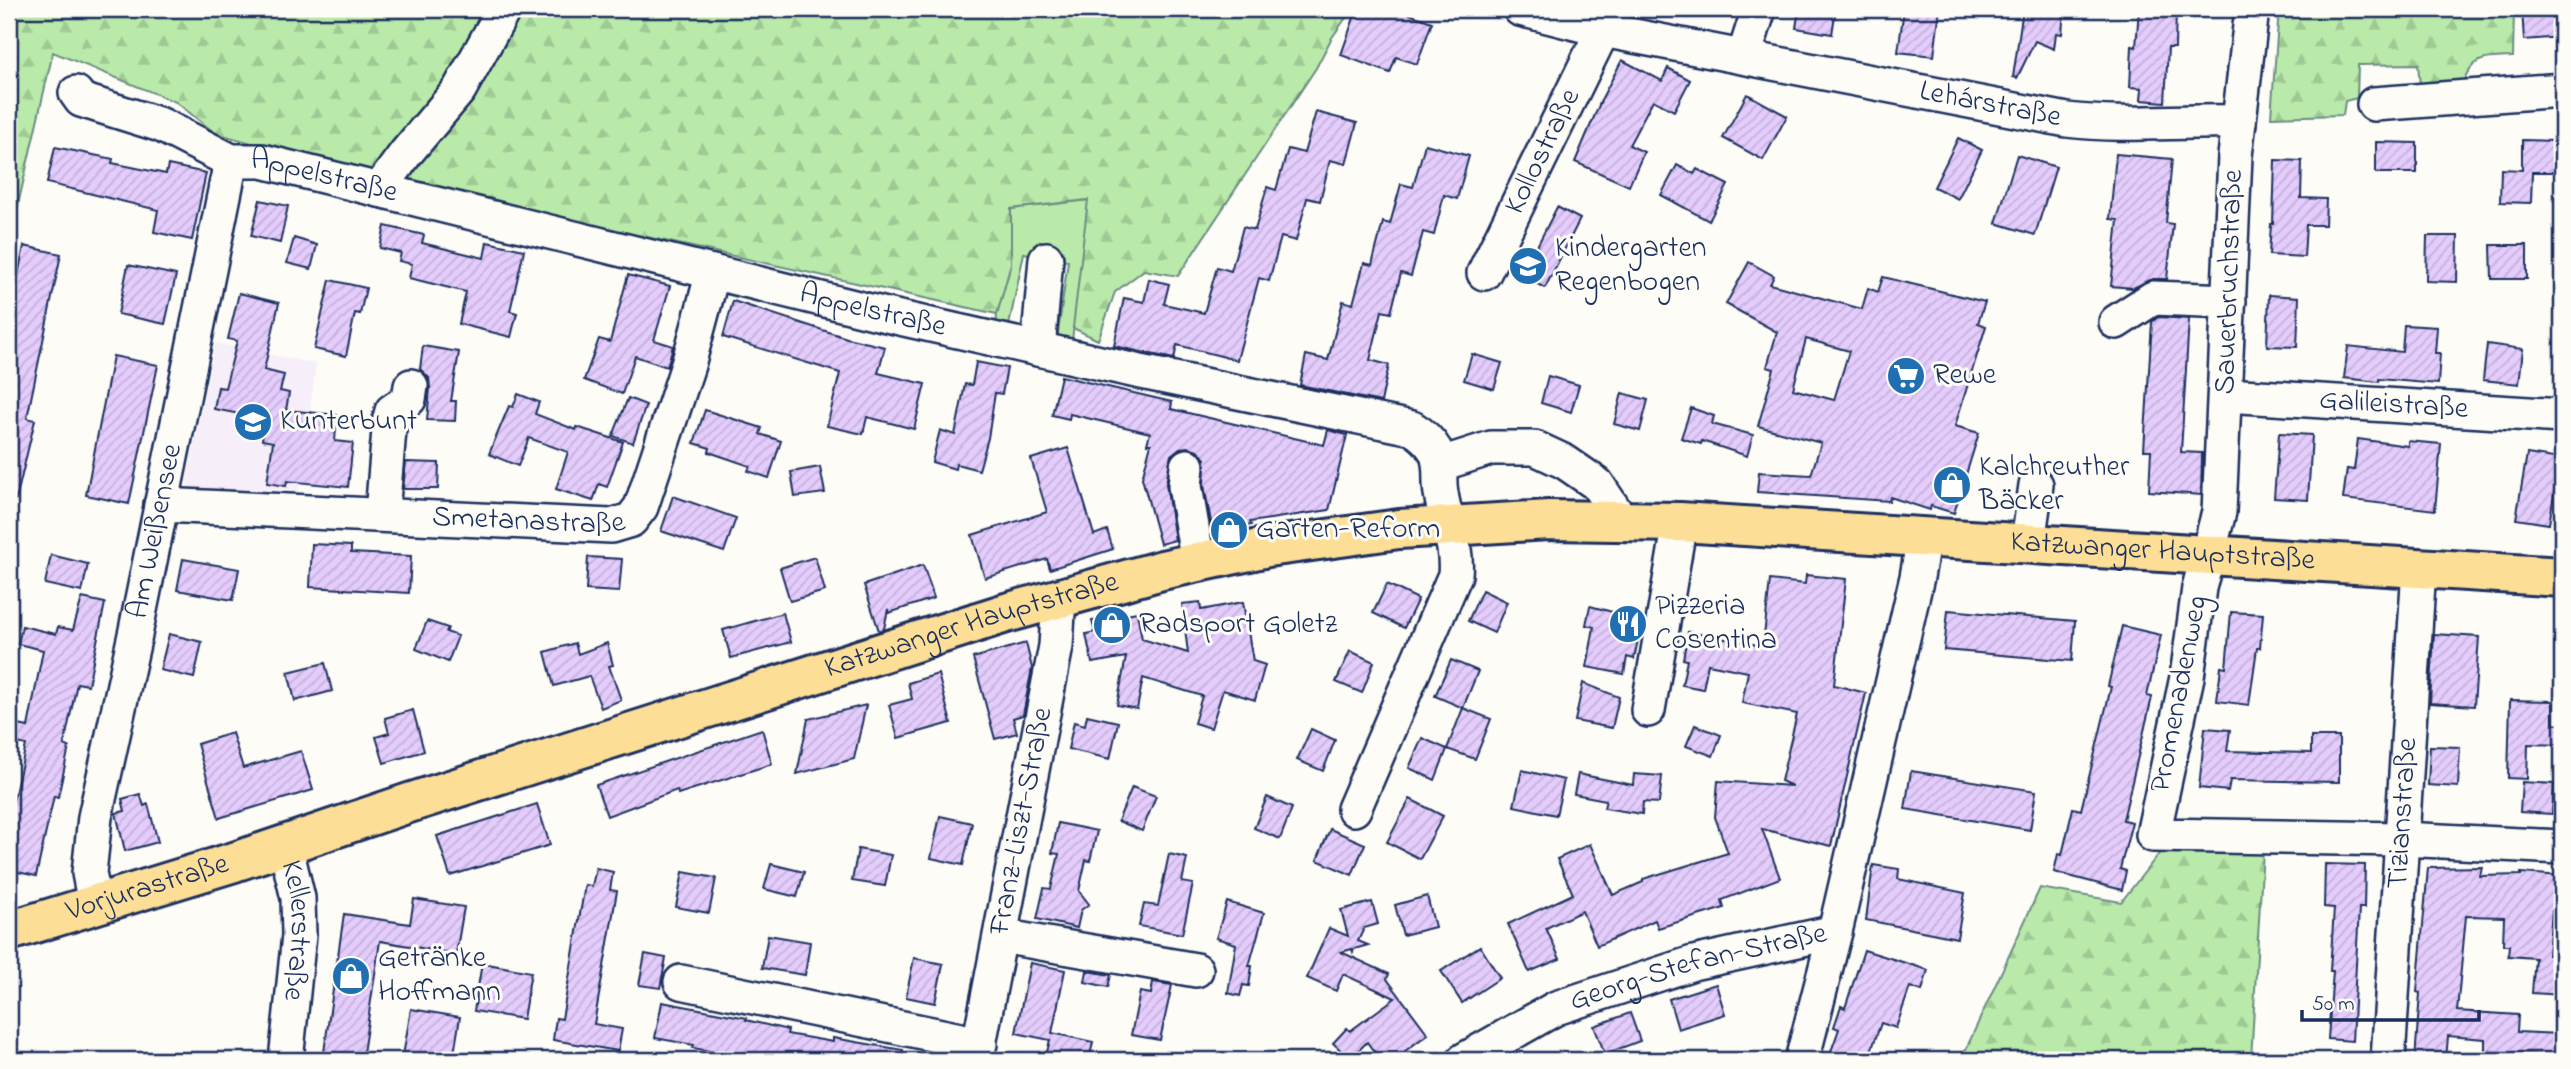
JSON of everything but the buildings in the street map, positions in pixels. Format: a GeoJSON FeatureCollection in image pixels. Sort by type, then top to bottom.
{"type":"FeatureCollection","features":[{"type":"Feature","properties":{"kind":"main road","name":"Katzwanger Hauptstraße"},"geometry":{"type":"LineString","coordinates":[[285,844],[1059,597],[1198,562],[1305,541],[1399,528],[1621,520],[1680,522],[2562,577]]}},
{"type":"Feature","properties":{"kind":"main road","name":"Vorjurastraße"},"geometry":{"type":"LineString","coordinates":[[9,931],[285,844]]}},
{"type":"Feature","properties":{"kind":"street"},"geometry":{"type":"LineString","coordinates":[[379,190],[458,90],[504,9]]}},
{"type":"Feature","properties":{"kind":"street","name":"Lehárstraße"},"geometry":{"type":"LineString","coordinates":[[1520,9],[1603,30],[2067,120],[2117,124],[2191,120],[2239,122]]}},
{"type":"Feature","properties":{"kind":"street"},"geometry":{"type":"LineString","coordinates":[[1744,56],[1759,9]]}},
{"type":"Feature","properties":{"kind":"street","name":"Sauerbruchstraße"},"geometry":{"type":"LineString","coordinates":[[2210,555],[2220,504],[2234,172],[2252,9]]}},
{"type":"Feature","properties":{"kind":"street","name":"Kollostraße"},"geometry":{"type":"LineString","coordinates":[[1484,273],[1603,30]]}},
{"type":"Feature","properties":{"kind":"street"},"geometry":{"type":"LineString","coordinates":[[2374,104],[2562,90]]}},
{"type":"Feature","properties":{"kind":"street"},"geometry":{"type":"LineString","coordinates":[[76,93],[81,100],[160,125],[232,161]]}},
{"type":"Feature","properties":{"kind":"street","name":"Appelstraße"},"geometry":{"type":"LineString","coordinates":[[232,161],[262,162],[882,314],[1412,428],[1425,436],[1441,464]]}},
{"type":"Feature","properties":{"kind":"street","name":"Am Weißensee"},"geometry":{"type":"LineString","coordinates":[[95,904],[89,873],[95,817],[232,161]]}},
{"type":"Feature","properties":{"kind":"street"},"geometry":{"type":"LineString","coordinates":[[1038,349],[1046,259]]}},
{"type":"Feature","properties":{"kind":"street","name":"Smetanastraße"},"geometry":{"type":"LineString","coordinates":[[161,505],[611,526],[631,520],[641,507],[688,365],[713,272]]}},
{"type":"Feature","properties":{"kind":"street"},"geometry":{"type":"LineString","coordinates":[[2116,322],[2153,298],[2229,301]]}},
{"type":"Feature","properties":{"kind":"street"},"geometry":{"type":"LineString","coordinates":[[382,514],[390,418],[392,411],[409,399],[411,386]]}},
{"type":"Feature","properties":{"kind":"street","name":"Galileistraße"},"geometry":{"type":"LineString","coordinates":[[2226,395],[2562,416]]}},
{"type":"Feature","properties":{"kind":"street"},"geometry":{"type":"LineString","coordinates":[[1354,809],[1455,575],[1457,559],[1440,493],[1441,464],[1491,448],[1535,448],[1565,462],[1597,484],[1621,520]]}},
{"type":"Feature","properties":{"kind":"street"},"geometry":{"type":"LineString","coordinates":[[1187,466],[1185,486],[1198,562]]}},
{"type":"Feature","properties":{"kind":"street"},"geometry":{"type":"LineString","coordinates":[[2028,543],[2036,485]]}},
{"type":"Feature","properties":{"kind":"street"},"geometry":{"type":"LineString","coordinates":[[1648,710],[1680,522]]}},
{"type":"Feature","properties":{"kind":"street","name":"Georg-Stefan-Straße"},"geometry":{"type":"LineString","coordinates":[[1464,1060],[1556,1008],[1693,963],[1835,932],[1917,577],[1924,536]]}},
{"type":"Feature","properties":{"kind":"street","name":"Promenadenweg"},"geometry":{"type":"LineString","coordinates":[[2210,555],[2199,588],[2187,677],[2153,835],[2402,839]]}},
{"type":"Feature","properties":{"kind":"street","name":"Tizianstraße"},"geometry":{"type":"LineString","coordinates":[[2388,1060],[2419,568]]}},
{"type":"Feature","properties":{"kind":"street","name":"Franz-Liszt-Straße"},"geometry":{"type":"LineString","coordinates":[[681,982],[978,1052],[1056,646],[1059,597]]}},
{"type":"Feature","properties":{"kind":"street"},"geometry":{"type":"LineString","coordinates":[[2402,839],[2562,847]]}},
{"type":"Feature","properties":{"kind":"street","name":"Kellerstraße"},"geometry":{"type":"LineString","coordinates":[[285,844],[298,898],[299,935],[286,1060]]}},
{"type":"Feature","properties":{"kind":"street"},"geometry":{"type":"LineString","coordinates":[[1802,1060],[1835,932]]}},
{"type":"Feature","properties":{"kind":"street"},"geometry":{"type":"LineString","coordinates":[[1001,936],[1196,970]]}},
{"type":"Feature","properties":{"kind":"shaded area","name":"Kunterbunt"},"geometry":{"type":"Polygon","coordinates":[[[215,343],[316,364],[297,502],[189,491],[187,480],[215,343]]]}},
{"type":"Feature","properties":{"kind":"green space"},"geometry":{"type":"Polygon","coordinates":[[[9,9],[1352,9],[1178,276],[1144,270],[1115,292],[1098,340],[1073,328],[1088,200],[1011,209],[1011,264],[997,314],[397,182],[215,133],[176,102],[53,52],[9,244],[9,9]]]}},
{"type":"Feature","properties":{"kind":"green space"},"geometry":{"type":"Polygon","coordinates":[[[2279,9],[2514,9],[2513,57],[2489,58],[2477,62],[2463,82],[2420,85],[2418,64],[2358,65],[2357,98],[2345,101],[2343,115],[2271,117],[2279,9]]]}},
{"type":"Feature","properties":{"kind":"green space"},"geometry":{"type":"Polygon","coordinates":[[[1089,200],[1072,340],[1057,340],[1068,261],[1024,253],[1008,330],[996,327],[1011,264],[1011,209],[1089,200]]]}},
{"type":"Feature","properties":{"kind":"green space"},"geometry":{"type":"Polygon","coordinates":[[[2162,850],[2263,850],[2251,1060],[1961,1060],[2040,888],[2121,902],[2162,850]]]}},
{"type":"Feature","properties":{"kind":"place","name":"Kindergarten Regenbogen"},"geometry":{"type":"Point","coordinates":[1528,266]}},
{"type":"Feature","properties":{"kind":"place","name":"Rewe"},"geometry":{"type":"Point","coordinates":[1906,376]}},
{"type":"Feature","properties":{"kind":"place","name":"Kunterbunt"},"geometry":{"type":"Point","coordinates":[253,422]}},
{"type":"Feature","properties":{"kind":"place","name":"Kalchreuther Bäcker"},"geometry":{"type":"Point","coordinates":[1952,485]}},
{"type":"Feature","properties":{"kind":"place","name":"Garten-Reform"},"geometry":{"type":"Point","coordinates":[1229,530]}},
{"type":"Feature","properties":{"kind":"place","name":"Pizzeria Cosentina"},"geometry":{"type":"Point","coordinates":[1628,624]}},
{"type":"Feature","properties":{"kind":"place","name":"Radsport Goletz"},"geometry":{"type":"Point","coordinates":[1112,625]}},
{"type":"Feature","properties":{"kind":"place","name":"Getränke Hoffmann"},"geometry":{"type":"Point","coordinates":[351,976]}}]}
